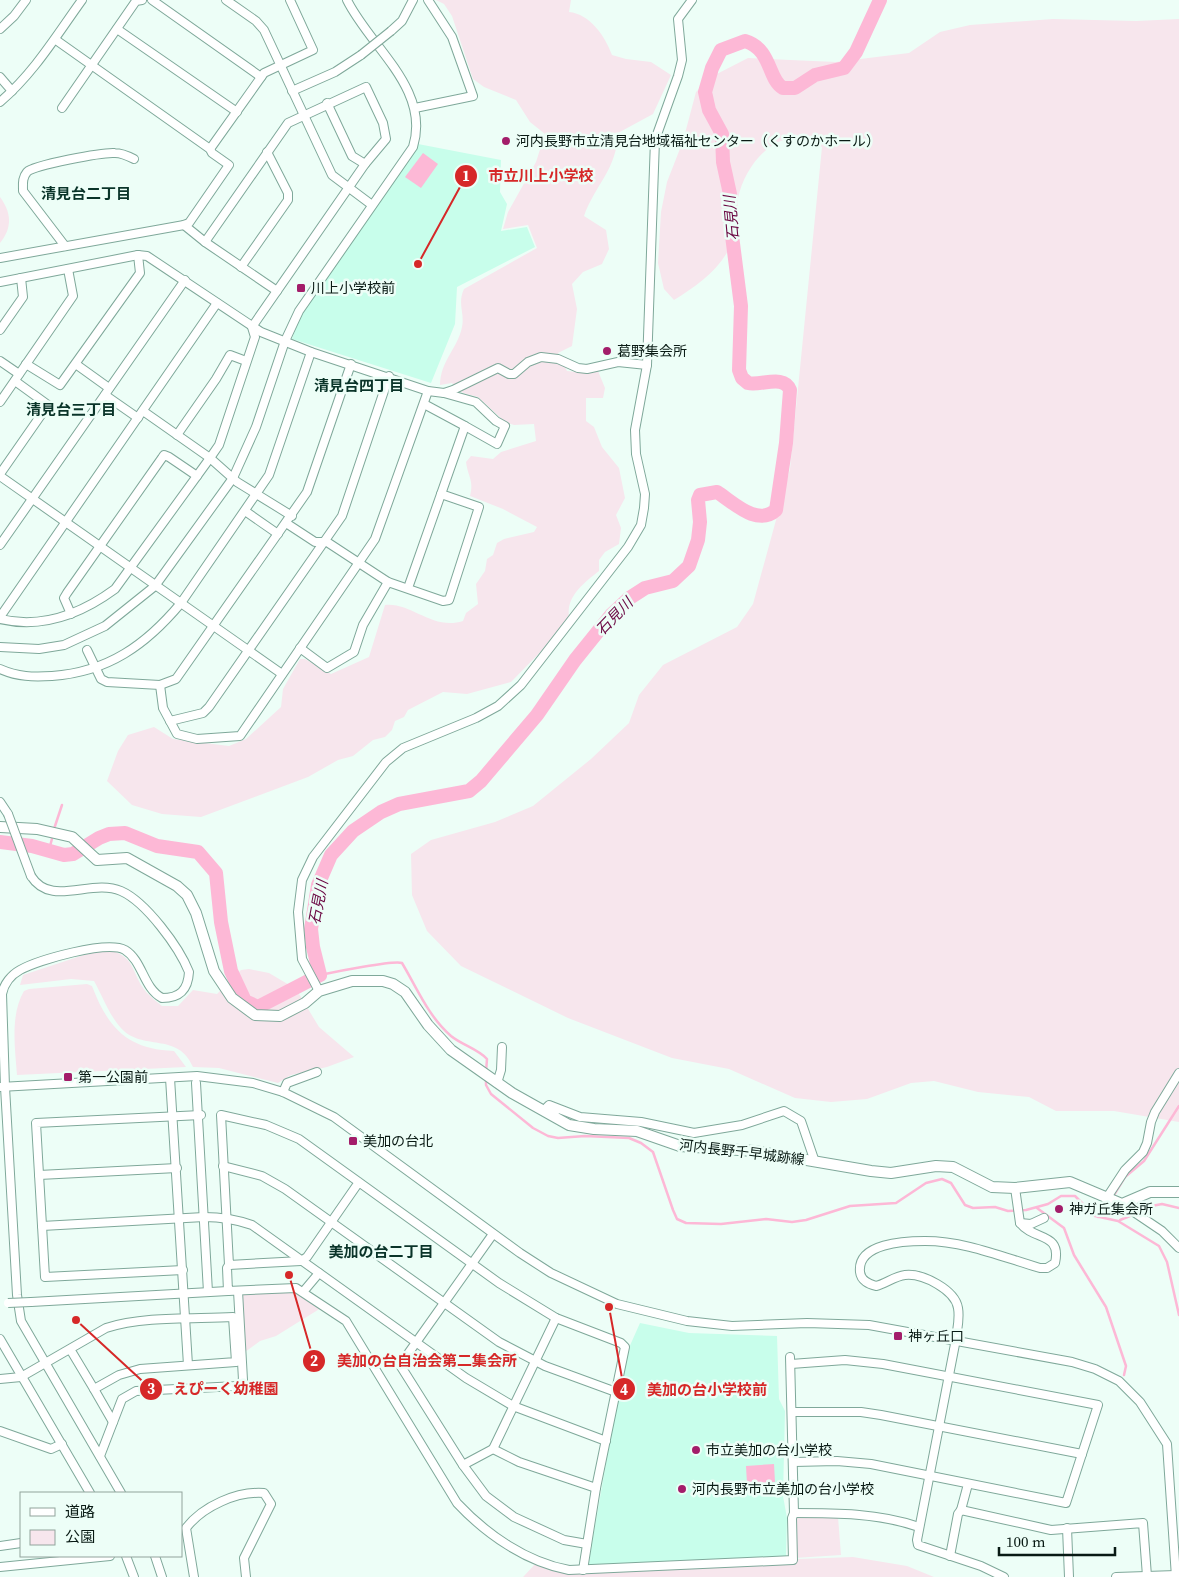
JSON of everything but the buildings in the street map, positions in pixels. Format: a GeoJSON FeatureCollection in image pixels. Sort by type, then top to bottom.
{"type":"FeatureCollection","features":[{"type":"Feature","properties":{"kind":"main road","name":"河内長野千早城跡線"},"geometry":{"type":"LineString","coordinates":[[0,827],[53,832],[72,837],[97,860],[127,858],[182,891],[196,913],[214,971],[232,998],[255,1014],[280,1016],[305,1003],[319,991],[352,981],[383,981],[393,984],[405,992],[428,1025],[451,1050],[539,1110],[569,1125],[594,1129],[637,1131],[680,1146],[754,1151],[891,1173],[936,1166],[953,1167],[992,1188],[1015,1191],[1070,1182],[1106,1199],[1122,1204]]}},
{"type":"Feature","properties":{"kind":"main road"},"geometry":{"type":"LineString","coordinates":[[1122,1204],[1150,1192],[1179,1192]]}},
{"type":"Feature","properties":{"kind":"street"},"geometry":{"type":"LineString","coordinates":[[0,29],[14,16],[26,0]]}},
{"type":"Feature","properties":{"kind":"street"},"geometry":{"type":"LineString","coordinates":[[0,102],[12,91],[56,40],[82,0]]}},
{"type":"Feature","properties":{"kind":"street"},"geometry":{"type":"LineString","coordinates":[[62,108],[136,1],[142,0]]}},
{"type":"Feature","properties":{"kind":"street"},"geometry":{"type":"LineString","coordinates":[[152,0],[260,77]]}},
{"type":"Feature","properties":{"kind":"street"},"geometry":{"type":"LineString","coordinates":[[226,0],[256,21],[264,30],[332,175],[372,205]]}},
{"type":"Feature","properties":{"kind":"street"},"geometry":{"type":"LineString","coordinates":[[210,149],[260,77],[279,65],[313,50],[290,0]]}},
{"type":"Feature","properties":{"kind":"street"},"geometry":{"type":"LineString","coordinates":[[0,648],[39,649],[64,645],[105,626],[155,586],[233,478],[256,427],[285,341],[299,310],[413,147],[416,132],[414,108],[410,94],[400,76],[347,0]]}},
{"type":"Feature","properties":{"kind":"street"},"geometry":{"type":"LineString","coordinates":[[292,91],[335,72],[360,55],[402,21],[413,0]]}},
{"type":"Feature","properties":{"kind":"street"},"geometry":{"type":"LineString","coordinates":[[414,108],[473,96],[452,37],[428,0]]}},
{"type":"Feature","properties":{"kind":"street"},"geometry":{"type":"LineString","coordinates":[[319,991],[302,960],[298,912],[302,880],[313,857],[386,762],[403,748],[476,718],[498,706],[515,690],[634,538],[641,525],[645,494],[636,454],[635,430],[647,364],[655,140],[682,60],[678,19],[692,0]]}},
{"type":"Feature","properties":{"kind":"street"},"geometry":{"type":"LineString","coordinates":[[117,29],[237,112]]}},
{"type":"Feature","properties":{"kind":"street"},"geometry":{"type":"LineString","coordinates":[[0,258],[189,223],[229,165],[212,153],[210,149],[56,40]]}},
{"type":"Feature","properties":{"kind":"street"},"geometry":{"type":"LineString","coordinates":[[0,77],[12,91]]}},
{"type":"Feature","properties":{"kind":"street"},"geometry":{"type":"LineString","coordinates":[[205,242],[288,123],[366,86],[383,123],[386,139],[365,164],[252,326]]}},
{"type":"Feature","properties":{"kind":"street"},"geometry":{"type":"LineString","coordinates":[[327,103],[352,156],[365,164]]}},
{"type":"Feature","properties":{"kind":"street"},"geometry":{"type":"LineString","coordinates":[[241,267],[288,200],[288,193],[267,152]]}},
{"type":"Feature","properties":{"kind":"street"},"geometry":{"type":"LineString","coordinates":[[65,246],[23,191],[22,181],[26,174],[38,167],[104,154],[116,153],[134,159]]}},
{"type":"Feature","properties":{"kind":"street"},"geometry":{"type":"LineString","coordinates":[[184,225],[205,242],[277,291]]}},
{"type":"Feature","properties":{"kind":"street"},"geometry":{"type":"LineString","coordinates":[[26,364],[60,385],[77,365],[140,273],[138,255]]}},
{"type":"Feature","properties":{"kind":"street"},"geometry":{"type":"LineString","coordinates":[[0,282],[138,255],[148,256],[252,326],[311,352],[428,390],[444,392],[476,402],[496,421],[505,426],[497,444],[424,404]]}},
{"type":"Feature","properties":{"kind":"street"},"geometry":{"type":"LineString","coordinates":[[0,402],[73,296],[68,269]]}},
{"type":"Feature","properties":{"kind":"street"},"geometry":{"type":"LineString","coordinates":[[0,330],[23,297],[21,278]]}},
{"type":"Feature","properties":{"kind":"street"},"geometry":{"type":"LineString","coordinates":[[0,545],[185,280]]}},
{"type":"Feature","properties":{"kind":"street"},"geometry":{"type":"LineString","coordinates":[[217,303],[0,618],[26,622],[46,621],[71,614],[94,604],[114,589],[132,568],[218,445],[255,337],[252,326]]}},
{"type":"Feature","properties":{"kind":"street"},"geometry":{"type":"LineString","coordinates":[[0,669],[23,677],[65,675],[96,669],[145,640],[165,622],[181,603],[269,475],[311,352]]}},
{"type":"Feature","properties":{"kind":"street"},"geometry":{"type":"LineString","coordinates":[[177,435],[216,379],[230,355],[246,361]]}},
{"type":"Feature","properties":{"kind":"street"},"geometry":{"type":"LineString","coordinates":[[444,392],[498,368],[509,374],[514,374],[528,362],[541,357],[558,359],[578,368],[587,369],[618,362],[647,364]]}},
{"type":"Feature","properties":{"kind":"street"},"geometry":{"type":"LineString","coordinates":[[0,361],[48,405],[0,475],[282,674]]}},
{"type":"Feature","properties":{"kind":"street"},"geometry":{"type":"LineString","coordinates":[[87,650],[101,679],[107,682],[160,684],[176,679],[307,492],[351,364]]}},
{"type":"Feature","properties":{"kind":"street"},"geometry":{"type":"LineString","coordinates":[[77,365],[138,418]]}},
{"type":"Feature","properties":{"kind":"street"},"geometry":{"type":"LineString","coordinates":[[170,722],[203,713],[342,516],[389,376]]}},
{"type":"Feature","properties":{"kind":"street"},"geometry":{"type":"LineString","coordinates":[[160,684],[163,708],[177,734],[188,738],[240,736],[375,539],[387,511],[428,390]]}},
{"type":"Feature","properties":{"kind":"street"},"geometry":{"type":"LineString","coordinates":[[143,411],[210,458],[233,478],[292,516]]}},
{"type":"Feature","properties":{"kind":"street"},"geometry":{"type":"LineString","coordinates":[[408,588],[465,426]]}},
{"type":"Feature","properties":{"kind":"street"},"geometry":{"type":"LineString","coordinates":[[71,614],[64,598],[164,455],[196,476]]}},
{"type":"Feature","properties":{"kind":"street"},"geometry":{"type":"LineString","coordinates":[[286,524],[314,542],[327,542],[388,582],[443,601],[449,600],[479,506],[441,494]]}},
{"type":"Feature","properties":{"kind":"street"},"geometry":{"type":"LineString","coordinates":[[245,511],[278,534]]}},
{"type":"Feature","properties":{"kind":"street"},"geometry":{"type":"LineString","coordinates":[[300,648],[327,668],[354,652],[363,625],[388,582]]}},
{"type":"Feature","properties":{"kind":"street"},"geometry":{"type":"LineString","coordinates":[[0,802],[8,814],[31,876],[37,885],[46,891],[104,887],[120,890],[138,901],[182,958],[189,972],[185,990],[178,996],[162,998],[152,990],[135,958],[124,950],[112,946],[96,947],[20,970],[4,985],[2,994],[2,1087],[19,1309],[28,1335],[120,1492]]}},
{"type":"Feature","properties":{"kind":"street"},"geometry":{"type":"LineString","coordinates":[[490,1078],[500,1070],[502,1047]]}},
{"type":"Feature","properties":{"kind":"street"},"geometry":{"type":"LineString","coordinates":[[283,1092],[285,1086],[293,1080],[317,1072]]}},
{"type":"Feature","properties":{"kind":"street"},"geometry":{"type":"LineString","coordinates":[[1106,1199],[1125,1170],[1143,1152],[1155,1112],[1179,1073]]}},
{"type":"Feature","properties":{"kind":"street"},"geometry":{"type":"LineString","coordinates":[[2,1087],[170,1078],[225,1078],[253,1083],[283,1092],[334,1117],[493,1234],[550,1273],[588,1292],[639,1310],[687,1321],[732,1326],[806,1323],[869,1324],[1072,1362],[1095,1369],[1119,1381],[1140,1402],[1167,1444],[1175,1476],[1176,1576],[1116,1577]]}},
{"type":"Feature","properties":{"kind":"street"},"geometry":{"type":"LineString","coordinates":[[170,1078],[181,1219],[188,1365]]}},
{"type":"Feature","properties":{"kind":"street"},"geometry":{"type":"LineString","coordinates":[[196,1083],[200,1115],[208,1292]]}},
{"type":"Feature","properties":{"kind":"street"},"geometry":{"type":"LineString","coordinates":[[569,1125],[564,1118],[547,1107],[549,1105],[580,1118],[641,1122],[694,1133],[742,1125],[784,1111],[801,1121],[815,1162]]}},
{"type":"Feature","properties":{"kind":"street"},"geometry":{"type":"LineString","coordinates":[[183,1270],[45,1277],[36,1124],[200,1115]]}},
{"type":"Feature","properties":{"kind":"street"},"geometry":{"type":"LineString","coordinates":[[228,1291],[227,1268],[229,1265],[219,1115],[266,1125],[299,1139],[472,1264],[556,1318],[621,1343],[625,1347],[596,1488],[584,1570]]}},
{"type":"Feature","properties":{"kind":"street"},"geometry":{"type":"LineString","coordinates":[[223,1166],[240,1169],[272,1182],[499,1342],[534,1362],[588,1384],[616,1392]]}},
{"type":"Feature","properties":{"kind":"street"},"geometry":{"type":"LineString","coordinates":[[39,1175],[176,1168]]}},
{"type":"Feature","properties":{"kind":"street"},"geometry":{"type":"LineString","coordinates":[[229,1265],[302,1261],[307,1257],[359,1182]]}},
{"type":"Feature","properties":{"kind":"street"},"geometry":{"type":"LineString","coordinates":[[1004,1577],[918,1545],[918,1527],[956,1340],[959,1318],[958,1306],[951,1294],[932,1282],[915,1275],[904,1275],[876,1286],[867,1283],[860,1276],[859,1266],[863,1257],[885,1246],[901,1242],[926,1241],[956,1244],[1040,1268],[1051,1266],[1055,1263],[1057,1253],[1055,1246],[1048,1239],[1024,1228],[1019,1220],[1015,1191]]}},
{"type":"Feature","properties":{"kind":"street"},"geometry":{"type":"LineString","coordinates":[[1122,1204],[1162,1232],[1179,1248]]}},
{"type":"Feature","properties":{"kind":"street"},"geometry":{"type":"LineString","coordinates":[[42,1226],[226,1217],[252,1226],[414,1343],[513,1406],[606,1441]]}},
{"type":"Feature","properties":{"kind":"street"},"geometry":{"type":"LineString","coordinates":[[1019,1220],[1031,1224],[1044,1218]]}},
{"type":"Feature","properties":{"kind":"street"},"geometry":{"type":"LineString","coordinates":[[493,1234],[400,1365],[463,1465],[486,1496],[514,1517],[564,1540],[587,1544]]}},
{"type":"Feature","properties":{"kind":"street"},"geometry":{"type":"LineString","coordinates":[[303,1292],[319,1273]]}},
{"type":"Feature","properties":{"kind":"street"},"geometry":{"type":"LineString","coordinates":[[4,1304],[296,1288],[346,1321],[457,1503],[482,1528],[507,1545],[556,1568],[584,1570],[794,1560],[792,1518],[794,1513],[793,1412],[790,1361],[845,1360],[883,1364],[1098,1405],[1066,1503],[871,1464],[837,1461],[794,1462]]}},
{"type":"Feature","properties":{"kind":"street"},"geometry":{"type":"LineString","coordinates":[[100,1456],[122,1399],[136,1391],[238,1386],[243,1380],[238,1291]]}},
{"type":"Feature","properties":{"kind":"street"},"geometry":{"type":"LineString","coordinates":[[0,1379],[21,1377],[106,1328],[118,1324],[233,1317],[236,1362],[129,1371],[94,1389]]}},
{"type":"Feature","properties":{"kind":"street"},"geometry":{"type":"LineString","coordinates":[[463,1465],[492,1449],[556,1318]]}},
{"type":"Feature","properties":{"kind":"street"},"geometry":{"type":"LineString","coordinates":[[0,1339],[89,1492]]}},
{"type":"Feature","properties":{"kind":"street"},"geometry":{"type":"LineString","coordinates":[[70,1349],[113,1422]]}},
{"type":"Feature","properties":{"kind":"street"},"geometry":{"type":"LineString","coordinates":[[793,1412],[861,1412],[1082,1454]]}},
{"type":"Feature","properties":{"kind":"street"},"geometry":{"type":"LineString","coordinates":[[0,1431],[51,1449],[62,1444]]}},
{"type":"Feature","properties":{"kind":"street"},"geometry":{"type":"LineString","coordinates":[[492,1449],[519,1462],[596,1488]]}},
{"type":"Feature","properties":{"kind":"street"},"geometry":{"type":"LineString","coordinates":[[950,1556],[958,1514],[961,1510],[968,1484]]}},
{"type":"Feature","properties":{"kind":"street"},"geometry":{"type":"LineString","coordinates":[[194,1577],[186,1528],[193,1519],[213,1506],[240,1496],[252,1492],[264,1493],[271,1504],[244,1558],[246,1577]]}},
{"type":"Feature","properties":{"kind":"street"},"geometry":{"type":"LineString","coordinates":[[961,1510],[1051,1530],[1143,1523],[1147,1576]]}},
{"type":"Feature","properties":{"kind":"street"},"geometry":{"type":"LineString","coordinates":[[794,1513],[841,1513],[879,1518],[918,1527]]}},
{"type":"Feature","properties":{"kind":"street"},"geometry":{"type":"LineString","coordinates":[[1066,1528],[1069,1577]]}},
{"type":"Feature","properties":{"kind":"street"},"geometry":{"type":"LineString","coordinates":[[0,1546],[20,1543]]}},
{"type":"Feature","properties":{"kind":"street"},"geometry":{"type":"LineString","coordinates":[[0,1567],[100,1557]]}},
{"type":"Feature","properties":{"kind":"street"},"geometry":{"type":"LineString","coordinates":[[126,1557],[134,1577]]}},
{"type":"Feature","properties":{"kind":"street"},"geometry":{"type":"LineString","coordinates":[[155,1557],[162,1577]]}},
{"type":"Feature","properties":{"kind":"shaded area"},"geometry":{"type":"Polygon","coordinates":[[[418,144],[501,160],[500,192],[507,204],[501,231],[527,227],[535,247],[457,287],[455,324],[431,383],[292,339],[301,314],[418,144]]]}},
{"type":"Feature","properties":{"kind":"shaded area"},"geometry":{"type":"Polygon","coordinates":[[[423,153],[438,164],[421,188],[405,177],[423,153]]]}},
{"type":"Feature","properties":{"kind":"shaded area","name":"市立美加の台小学校"},"geometry":{"type":"Polygon","coordinates":[[[640,1323],[689,1333],[777,1336],[779,1399],[785,1411],[783,1496],[787,1518],[786,1556],[588,1566],[618,1395],[628,1350],[640,1323]]]}},
{"type":"Feature","properties":{"kind":"shaded area"},"geometry":{"type":"Polygon","coordinates":[[[774,1464],[775,1482],[747,1484],[746,1466],[774,1464]]]}},
{"type":"Feature","properties":{"kind":"green space"},"geometry":{"type":"Polygon","coordinates":[[[436,0],[571,0],[569,12],[584,17],[596,27],[612,55],[651,62],[671,75],[653,114],[618,133],[617,146],[610,167],[584,216],[606,230],[609,249],[602,264],[583,272],[572,284],[577,309],[572,346],[558,353],[567,371],[587,373],[594,369],[598,371],[605,388],[603,398],[586,398],[586,421],[594,427],[602,447],[619,468],[625,498],[616,515],[621,528],[619,544],[605,552],[599,560],[599,571],[582,585],[573,596],[570,603],[569,617],[560,632],[511,682],[467,694],[443,692],[408,710],[404,717],[395,721],[392,730],[385,737],[373,740],[353,756],[338,760],[308,777],[201,817],[162,814],[132,805],[107,781],[118,751],[128,735],[154,727],[173,739],[229,746],[246,739],[281,707],[283,689],[300,659],[305,659],[331,674],[369,657],[385,605],[395,605],[432,620],[452,623],[463,621],[466,613],[478,604],[476,584],[485,571],[487,559],[493,555],[497,543],[504,539],[534,532],[537,527],[503,509],[470,496],[471,482],[466,462],[471,456],[493,459],[501,452],[536,441],[534,424],[514,425],[505,422],[478,397],[463,393],[452,383],[440,385],[443,369],[457,342],[462,327],[461,299],[464,289],[537,248],[528,225],[503,229],[508,212],[536,162],[545,134],[530,122],[516,100],[484,87],[473,79],[452,16],[444,4],[436,0]]]}},
{"type":"Feature","properties":{"kind":"green space"},"geometry":{"type":"Polygon","coordinates":[[[1053,19],[1136,21],[1179,19],[1179,1122],[1114,1111],[1056,1111],[1029,1097],[978,1092],[934,1081],[911,1083],[867,1099],[831,1102],[795,1098],[729,1069],[672,1058],[568,1018],[461,966],[427,931],[412,895],[411,854],[431,840],[495,822],[533,806],[591,759],[629,723],[639,695],[663,665],[737,627],[753,604],[790,469],[822,147],[808,140],[794,138],[780,141],[768,148],[758,158],[742,184],[738,198],[740,228],[738,234],[712,272],[674,300],[664,289],[658,263],[661,212],[667,182],[683,141],[696,92],[711,77],[748,58],[836,62],[909,53],[940,32],[970,25],[1053,19]]]}},
{"type":"Feature","properties":{"kind":"green space"},"geometry":{"type":"Polygon","coordinates":[[[0,197],[8,214],[9,225],[0,243],[0,197]]]}},
{"type":"Feature","properties":{"kind":"green space"},"geometry":{"type":"Polygon","coordinates":[[[102,949],[114,951],[122,955],[131,965],[147,993],[162,1006],[178,1006],[193,990],[217,994],[241,970],[249,969],[269,973],[296,989],[319,1027],[354,1057],[327,1067],[291,1075],[278,1083],[219,1068],[193,1067],[187,1056],[179,1050],[161,1043],[132,1037],[124,1031],[111,1014],[94,981],[71,979],[20,985],[23,975],[102,949]]]}},
{"type":"Feature","properties":{"kind":"green space"},"geometry":{"type":"Polygon","coordinates":[[[87,984],[92,986],[105,1014],[121,1034],[144,1046],[174,1051],[186,1067],[17,1075],[14,1032],[17,1010],[24,991],[87,984]]]}},
{"type":"Feature","properties":{"kind":"green space"},"geometry":{"type":"Polygon","coordinates":[[[296,1290],[321,1308],[276,1336],[260,1341],[245,1352],[241,1296],[244,1293],[296,1290]]]}},
{"type":"Feature","properties":{"kind":"green space"},"geometry":{"type":"Polygon","coordinates":[[[838,1517],[841,1555],[795,1558],[795,1518],[838,1517]]]}},
{"type":"Feature","properties":{"kind":"green space"},"geometry":{"type":"Polygon","coordinates":[[[853,1557],[907,1566],[934,1577],[523,1577],[539,1560],[556,1568],[853,1557]]]}},
{"type":"Feature","properties":{"kind":"waterway","name":"石見川"},"geometry":{"type":"LineString","coordinates":[[0,842],[32,846],[64,855],[73,854],[109,834],[125,833],[157,846],[198,852],[216,873],[221,922],[231,971],[245,1001],[258,1007],[320,975],[311,929],[318,885],[331,855],[353,831],[381,812],[399,804],[469,791],[481,781],[537,715],[575,660],[612,614],[628,599],[645,588],[673,581],[689,566],[698,540],[700,522],[698,500],[700,495],[717,492],[745,511],[761,516],[769,515],[776,510],[786,443],[790,390],[787,385],[778,382],[748,383],[742,378],[739,370],[741,306],[730,220],[730,194],[723,162],[722,134],[709,110],[705,92],[712,68],[721,50],[745,41],[754,45],[765,57],[778,84],[783,88],[795,88],[815,75],[844,68],[856,52],[880,0]]}},
{"type":"Feature","properties":{"kind":"waterway"},"geometry":{"type":"LineString","coordinates":[[54,829],[62,805]]}},
{"type":"Feature","properties":{"kind":"waterway"},"geometry":{"type":"LineString","coordinates":[[49,850],[53,835]]}},
{"type":"Feature","properties":{"kind":"waterway"},"geometry":{"type":"LineString","coordinates":[[320,975],[376,965],[402,963],[429,1011],[443,1028],[455,1039],[479,1052],[487,1059],[486,1072]]}},
{"type":"Feature","properties":{"kind":"waterway"},"geometry":{"type":"LineString","coordinates":[[486,1078],[486,1085],[491,1094],[533,1128],[548,1136],[558,1138],[585,1136],[629,1138],[641,1143],[653,1152],[677,1219],[686,1223],[721,1224],[766,1219],[792,1222],[806,1220],[850,1206],[896,1203],[926,1183],[942,1179],[951,1183],[965,1205],[973,1208],[995,1207],[1008,1211],[1026,1210],[1048,1204],[1061,1196],[1075,1196],[1095,1216],[1118,1221],[1159,1246],[1167,1262],[1179,1315]]}},
{"type":"Feature","properties":{"kind":"waterway"},"geometry":{"type":"LineString","coordinates":[[1114,1195],[1125,1177],[1144,1161],[1179,1106]]}},
{"type":"Feature","properties":{"kind":"waterway"},"geometry":{"type":"LineString","coordinates":[[1098,1217],[1109,1204]]}},
{"type":"Feature","properties":{"kind":"waterway"},"geometry":{"type":"LineString","coordinates":[[1136,1209],[1162,1204],[1179,1208]]}},
{"type":"Feature","properties":{"kind":"waterway"},"geometry":{"type":"LineString","coordinates":[[1037,1208],[1064,1228],[1074,1255],[1106,1307],[1126,1366],[1124,1375]]}},
{"type":"Feature","properties":{"kind":"waterway"},"geometry":{"type":"LineString","coordinates":[[1120,1220],[1130,1216]]}},
{"type":"Feature","properties":{"kind":"place","name":"河内長野市立清見台地域福祉センター（くすのかホール）"},"geometry":{"type":"Point","coordinates":[506,141]}},
{"type":"Feature","properties":{"kind":"place","name":"市立川上小学校"},"geometry":{"type":"Point","coordinates":[418,264]}},
{"type":"Feature","properties":{"kind":"place","name":"川上小学校前"},"geometry":{"type":"Point","coordinates":[301,288]}},
{"type":"Feature","properties":{"kind":"place","name":"葛野集会所"},"geometry":{"type":"Point","coordinates":[607,351]}},
{"type":"Feature","properties":{"kind":"place","name":"第一公園前"},"geometry":{"type":"Point","coordinates":[68,1077]}},
{"type":"Feature","properties":{"kind":"place","name":"美加の台北"},"geometry":{"type":"Point","coordinates":[353,1141]}},
{"type":"Feature","properties":{"kind":"place","name":"神ガ丘集会所"},"geometry":{"type":"Point","coordinates":[1059,1209]}},
{"type":"Feature","properties":{"kind":"place","name":"美加の台自治会第二集会所"},"geometry":{"type":"Point","coordinates":[289,1275]}},
{"type":"Feature","properties":{"kind":"place","name":"美加の台小学校前"},"geometry":{"type":"Point","coordinates":[609,1307]}},
{"type":"Feature","properties":{"kind":"place","name":"えぴーく幼稚園"},"geometry":{"type":"Point","coordinates":[76,1320]}},
{"type":"Feature","properties":{"kind":"place","name":"神ヶ丘口"},"geometry":{"type":"Point","coordinates":[898,1336]}},
{"type":"Feature","properties":{"kind":"place","name":"市立美加の台小学校"},"geometry":{"type":"Point","coordinates":[696,1450]}},
{"type":"Feature","properties":{"kind":"place","name":"河内長野市立美加の台小学校"},"geometry":{"type":"Point","coordinates":[682,1489]}},
{"type":"Feature","properties":{"kind":"district","name":"清見台二丁目"},"geometry":{"type":"Point","coordinates":[86,193]}},
{"type":"Feature","properties":{"kind":"district","name":"清見台四丁目"},"geometry":{"type":"Point","coordinates":[359,385]}},
{"type":"Feature","properties":{"kind":"district","name":"清見台三丁目"},"geometry":{"type":"Point","coordinates":[71,409]}},
{"type":"Feature","properties":{"kind":"district","name":"美加の台二丁目"},"geometry":{"type":"Point","coordinates":[381,1251]}}]}
